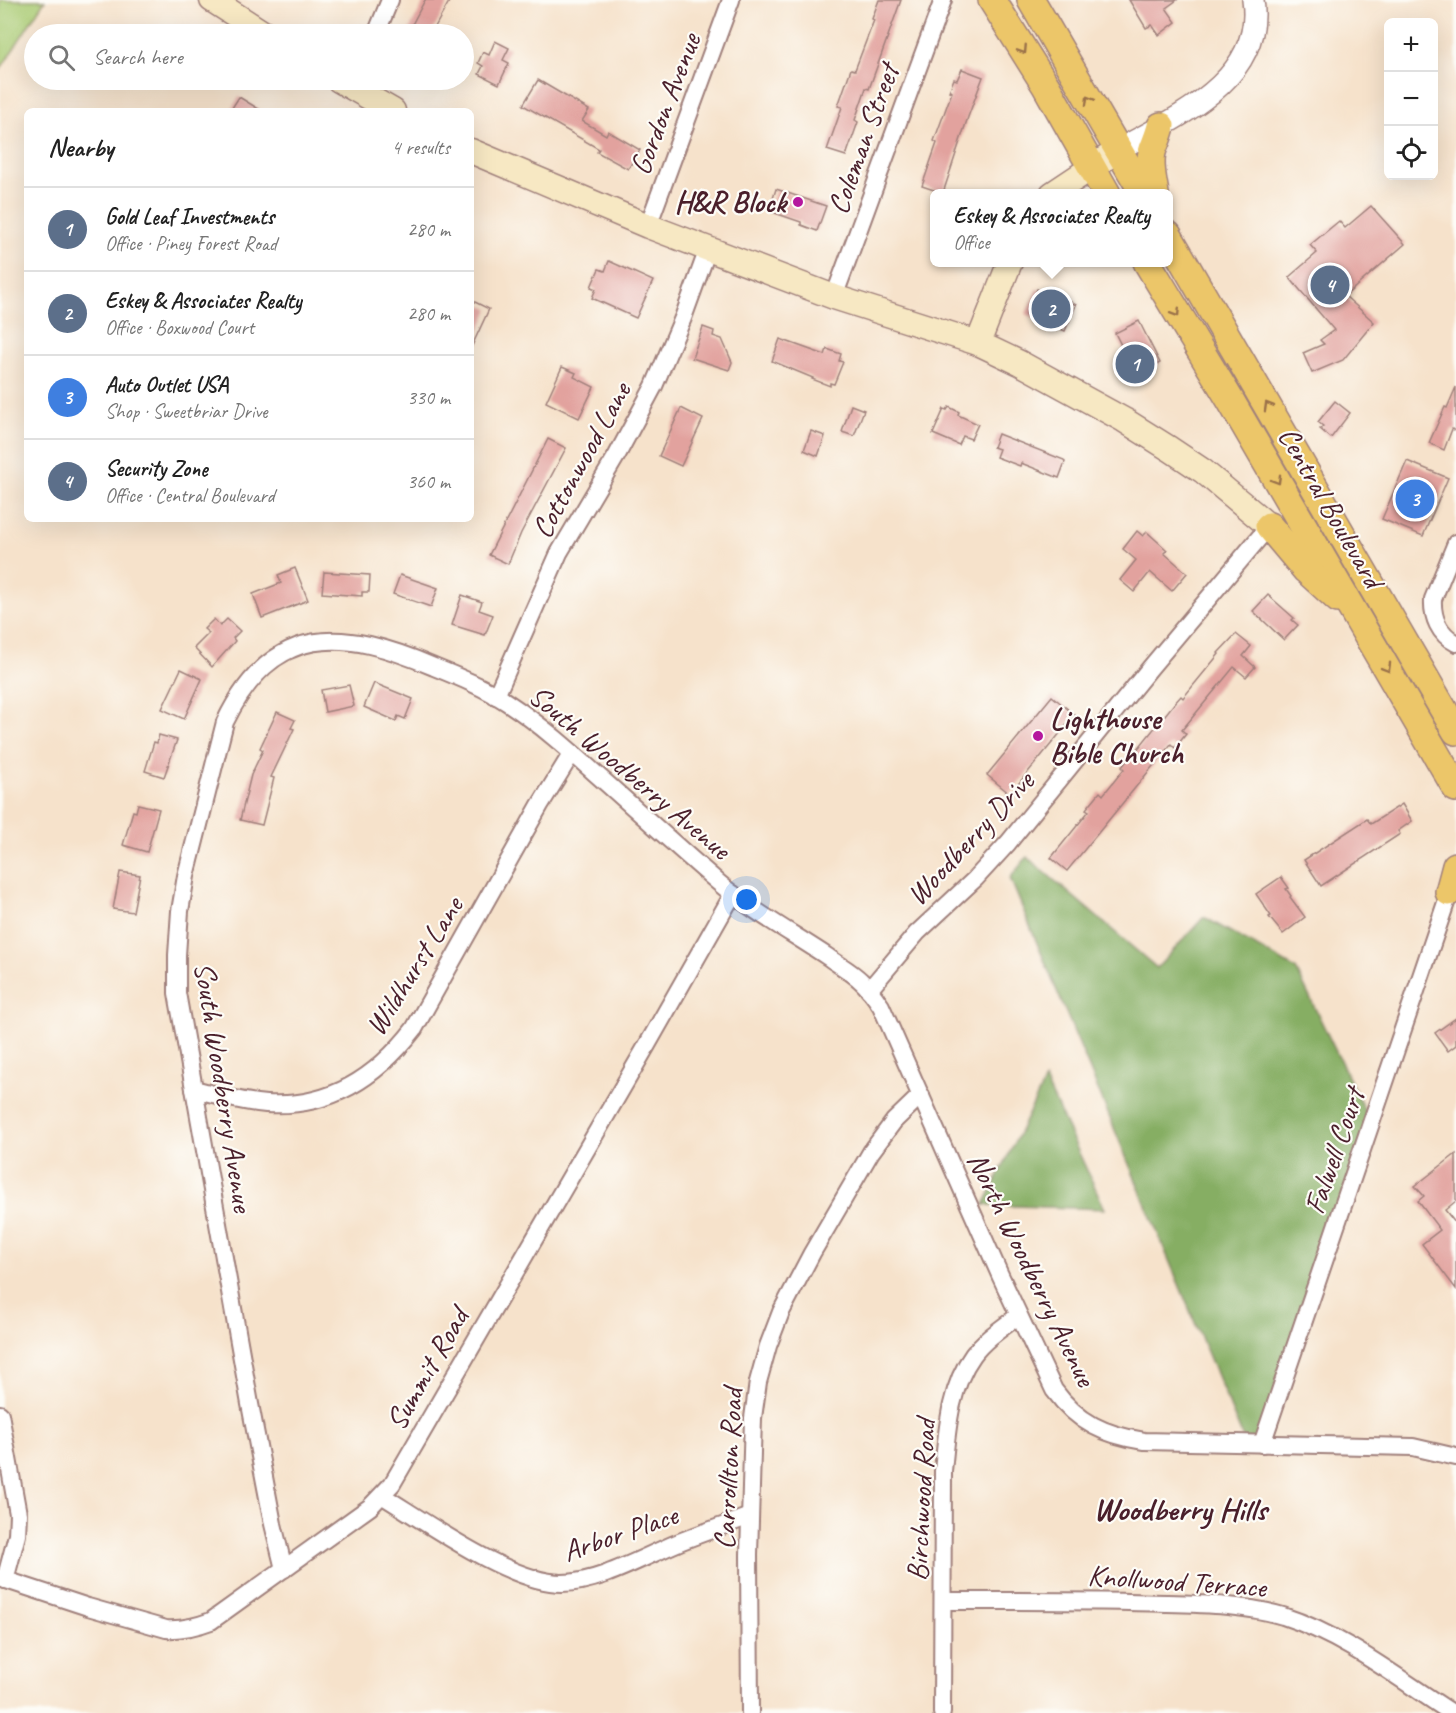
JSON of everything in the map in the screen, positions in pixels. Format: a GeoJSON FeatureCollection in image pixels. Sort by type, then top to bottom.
{"type":"FeatureCollection","features":[{"type":"Feature","properties":{"kind":"main road"},"geometry":{"type":"LineString","coordinates":[[212,0],[249,24]]}},
{"type":"Feature","properties":{"kind":"main road"},"geometry":{"type":"LineString","coordinates":[[992,0],[1046,86],[1104,189]]}},
{"type":"Feature","properties":{"kind":"main road"},"geometry":{"type":"LineString","coordinates":[[1031,0],[1141,189]]}},
{"type":"Feature","properties":{"kind":"main road"},"geometry":{"type":"LineString","coordinates":[[362,90],[389,108]]}},
{"type":"Feature","properties":{"kind":"main road"},"geometry":{"type":"LineString","coordinates":[[1154,189],[1151,167],[1152,151],[1159,137],[1161,126]]}},
{"type":"Feature","properties":{"kind":"main road"},"geometry":{"type":"LineString","coordinates":[[1059,189],[1118,150]]}},
{"type":"Feature","properties":{"kind":"main road"},"geometry":{"type":"LineString","coordinates":[[474,152],[648,226],[834,297],[978,344],[1020,363],[1124,420],[1203,471],[1269,526],[1306,570],[1357,617]]}},
{"type":"Feature","properties":{"kind":"main road","name":"Central Boulevard"},"geometry":{"type":"LineString","coordinates":[[1173,244],[1456,731]]}},
{"type":"Feature","properties":{"kind":"main road"},"geometry":{"type":"LineString","coordinates":[[978,344],[1008,267]]}},
{"type":"Feature","properties":{"kind":"main road","name":"Central Boulevard"},"geometry":{"type":"LineString","coordinates":[[1150,267],[1456,788]]}},
{"type":"Feature","properties":{"kind":"main road"},"geometry":{"type":"LineString","coordinates":[[1454,885],[1456,866]]}},
{"type":"Feature","properties":{"kind":"street"},"geometry":{"type":"LineString","coordinates":[[380,24],[390,0]]}},
{"type":"Feature","properties":{"kind":"street","name":"Gordon Avenue"},"geometry":{"type":"LineString","coordinates":[[648,226],[731,0]]}},
{"type":"Feature","properties":{"kind":"street","name":"Coleman Street"},"geometry":{"type":"LineString","coordinates":[[834,297],[943,0]]}},
{"type":"Feature","properties":{"kind":"street"},"geometry":{"type":"LineString","coordinates":[[1118,150],[1209,95],[1228,78],[1238,64],[1250,37],[1253,23],[1253,0]]}},
{"type":"Feature","properties":{"kind":"street","name":"Cottonwood Lane"},"geometry":{"type":"LineString","coordinates":[[496,696],[559,554],[654,386],[683,318],[708,249]]}},
{"type":"Feature","properties":{"kind":"street","name":"Woodberry Drive"},"geometry":{"type":"LineString","coordinates":[[869,990],[917,933],[975,879],[1008,843],[1269,526]]}},
{"type":"Feature","properties":{"kind":"street"},"geometry":{"type":"LineString","coordinates":[[1456,543],[1433,599],[1432,608],[1441,630],[1456,643]]}},
{"type":"Feature","properties":{"kind":"street","name":"South Woodberry Avenue"},"geometry":{"type":"LineString","coordinates":[[284,1569],[250,1404],[177,993],[180,911],[186,876],[218,745],[235,701],[250,679],[265,664],[301,646],[324,641],[348,640],[408,656],[496,696],[539,725],[733,894],[860,979],[869,990]]}},
{"type":"Feature","properties":{"kind":"street","name":"Wildhurst Lane"},"geometry":{"type":"LineString","coordinates":[[194,1089],[265,1104],[310,1102],[333,1095],[355,1084],[380,1067],[414,1029],[540,805],[572,753]]}},
{"type":"Feature","properties":{"kind":"street","name":"Falwell Court"},"geometry":{"type":"LineString","coordinates":[[1263,1444],[1454,885]]}},
{"type":"Feature","properties":{"kind":"street","name":"Summit Road"},"geometry":{"type":"LineString","coordinates":[[2,1579],[166,1629],[195,1627],[211,1621],[383,1496],[733,894]]}},
{"type":"Feature","properties":{"kind":"street","name":"North Woodberry Avenue"},"geometry":{"type":"LineString","coordinates":[[869,990],[881,1006],[1018,1316],[1054,1390],[1065,1405],[1080,1418],[1122,1438],[1144,1442],[1413,1447],[1456,1457]]}},
{"type":"Feature","properties":{"kind":"street","name":"Carrollton Road"},"geometry":{"type":"LineString","coordinates":[[750,1713],[750,1516],[754,1409],[758,1382],[781,1312],[812,1253],[871,1152],[894,1121],[921,1095]]}},
{"type":"Feature","properties":{"kind":"street","name":"Birchwood Road"},"geometry":{"type":"LineString","coordinates":[[942,1713],[943,1471],[956,1391],[963,1372],[974,1354],[987,1339],[1018,1316]]}},
{"type":"Feature","properties":{"kind":"street"},"geometry":{"type":"LineString","coordinates":[[0,1414],[18,1515],[17,1535],[2,1579]]}},
{"type":"Feature","properties":{"kind":"street","name":"Arbor Place"},"geometry":{"type":"LineString","coordinates":[[383,1496],[512,1571],[543,1581],[561,1583],[579,1581],[612,1571],[750,1516]]}},
{"type":"Feature","properties":{"kind":"street","name":"Knollwood Terrace"},"geometry":{"type":"LineString","coordinates":[[943,1601],[1138,1602],[1252,1609],[1310,1626],[1350,1648],[1452,1713]]}},
{"type":"Feature","properties":{"kind":"green space"},"geometry":{"type":"Polygon","coordinates":[[[0,0],[45,0],[30,24],[24,24],[24,33],[0,70],[0,0]]]}},
{"type":"Feature","properties":{"kind":"green space"},"geometry":{"type":"Polygon","coordinates":[[[1027,857],[1157,968],[1204,917],[1296,969],[1372,1126],[1262,1444],[1245,1443],[1010,878],[1027,857]]]}},
{"type":"Feature","properties":{"kind":"green space"},"geometry":{"type":"Polygon","coordinates":[[[1045,1080],[1105,1209],[984,1205],[1045,1080]]]}},
{"type":"Feature","properties":{"kind":"building"},"geometry":{"type":"Polygon","coordinates":[[[425,0],[450,0],[437,24],[412,24],[425,0]]]}},
{"type":"Feature","properties":{"kind":"building"},"geometry":{"type":"Polygon","coordinates":[[[879,0],[901,0],[869,89],[866,88],[855,120],[858,122],[846,156],[827,150],[842,107],[838,106],[851,69],[855,70],[879,0]]]}},
{"type":"Feature","properties":{"kind":"building"},"geometry":{"type":"Polygon","coordinates":[[[1129,0],[1177,0],[1166,8],[1176,22],[1159,35],[1152,25],[1146,28],[1129,0]]]}},
{"type":"Feature","properties":{"kind":"building"},"geometry":{"type":"Polygon","coordinates":[[[495,41],[509,48],[503,60],[509,63],[499,84],[479,74],[483,66],[478,63],[483,52],[489,55],[495,41]]]}},
{"type":"Feature","properties":{"kind":"building"},"geometry":{"type":"Polygon","coordinates":[[[962,69],[983,77],[944,189],[931,189],[922,186],[937,143],[934,141],[952,92],[949,91],[954,79],[957,80],[962,69]]]}},
{"type":"Feature","properties":{"kind":"building"},"geometry":{"type":"Polygon","coordinates":[[[538,80],[589,110],[582,121],[606,135],[608,131],[640,150],[628,169],[597,152],[599,149],[523,105],[538,80]]]}},
{"type":"Feature","properties":{"kind":"building"},"geometry":{"type":"Polygon","coordinates":[[[239,97],[257,108],[232,108],[239,97]]]}},
{"type":"Feature","properties":{"kind":"building"},"geometry":{"type":"Polygon","coordinates":[[[776,189],[826,206],[817,231],[801,225],[801,222],[769,211],[776,189]]]}},
{"type":"Feature","properties":{"kind":"building"},"geometry":{"type":"Polygon","coordinates":[[[1371,206],[1405,244],[1345,296],[1374,322],[1343,360],[1312,373],[1303,353],[1324,344],[1320,340],[1334,330],[1289,277],[1317,253],[1310,245],[1339,221],[1345,228],[1371,206]]]}},
{"type":"Feature","properties":{"kind":"building"},"geometry":{"type":"Polygon","coordinates":[[[609,261],[653,281],[636,318],[592,298],[596,289],[591,287],[599,269],[605,271],[609,261]]]}},
{"type":"Feature","properties":{"kind":"building"},"geometry":{"type":"Polygon","coordinates":[[[1037,289],[1056,298],[1058,294],[1076,305],[1065,331],[1026,314],[1037,289]]]}},
{"type":"Feature","properties":{"kind":"building"},"geometry":{"type":"Polygon","coordinates":[[[474,302],[489,309],[474,342],[474,302]]]}},
{"type":"Feature","properties":{"kind":"building"},"geometry":{"type":"Polygon","coordinates":[[[1139,321],[1160,363],[1136,375],[1115,333],[1139,321]]]}},
{"type":"Feature","properties":{"kind":"building"},"geometry":{"type":"Polygon","coordinates":[[[703,327],[714,331],[713,336],[722,339],[732,362],[729,370],[692,358],[703,327]]]}},
{"type":"Feature","properties":{"kind":"building"},"geometry":{"type":"Polygon","coordinates":[[[780,339],[825,355],[827,349],[841,354],[839,361],[843,362],[834,384],[830,383],[830,386],[772,361],[780,339]]]}},
{"type":"Feature","properties":{"kind":"building"},"geometry":{"type":"Polygon","coordinates":[[[562,367],[576,373],[574,377],[594,387],[579,418],[546,402],[562,367]]]}},
{"type":"Feature","properties":{"kind":"building"},"geometry":{"type":"Polygon","coordinates":[[[1456,387],[1456,431],[1452,429],[1444,450],[1429,443],[1456,387]]]}},
{"type":"Feature","properties":{"kind":"building"},"geometry":{"type":"Polygon","coordinates":[[[1335,401],[1350,413],[1331,438],[1320,429],[1323,426],[1318,422],[1335,401]]]}},
{"type":"Feature","properties":{"kind":"building"},"geometry":{"type":"Polygon","coordinates":[[[851,405],[864,410],[854,436],[842,432],[851,405]]]}},
{"type":"Feature","properties":{"kind":"building"},"geometry":{"type":"Polygon","coordinates":[[[949,407],[959,412],[958,415],[978,424],[971,439],[963,436],[959,445],[933,434],[944,409],[947,410],[949,407]]]}},
{"type":"Feature","properties":{"kind":"building"},"geometry":{"type":"Polygon","coordinates":[[[681,408],[703,419],[681,466],[659,456],[681,408]]]}},
{"type":"Feature","properties":{"kind":"building"},"geometry":{"type":"Polygon","coordinates":[[[811,431],[825,436],[818,456],[804,450],[811,431]]]}},
{"type":"Feature","properties":{"kind":"building"},"geometry":{"type":"Polygon","coordinates":[[[998,434],[1064,460],[1059,478],[1021,463],[1020,466],[996,457],[999,449],[993,447],[998,434]]]}},
{"type":"Feature","properties":{"kind":"building"},"geometry":{"type":"Polygon","coordinates":[[[548,439],[566,448],[521,533],[508,564],[489,555],[548,439]]]}},
{"type":"Feature","properties":{"kind":"building"},"geometry":{"type":"Polygon","coordinates":[[[1407,461],[1448,478],[1423,536],[1382,519],[1407,461]]]}},
{"type":"Feature","properties":{"kind":"building"},"geometry":{"type":"Polygon","coordinates":[[[1137,531],[1143,536],[1147,532],[1167,550],[1164,553],[1187,573],[1172,591],[1150,572],[1134,592],[1120,580],[1136,560],[1123,549],[1137,531]]]}},
{"type":"Feature","properties":{"kind":"building"},"geometry":{"type":"Polygon","coordinates":[[[295,568],[308,600],[262,618],[253,594],[281,583],[278,575],[295,568]]]}},
{"type":"Feature","properties":{"kind":"building"},"geometry":{"type":"Polygon","coordinates":[[[324,572],[370,575],[369,592],[362,592],[362,596],[322,593],[324,572]]]}},
{"type":"Feature","properties":{"kind":"building"},"geometry":{"type":"Polygon","coordinates":[[[400,575],[438,588],[431,607],[393,594],[400,575]]]}},
{"type":"Feature","properties":{"kind":"building"},"geometry":{"type":"Polygon","coordinates":[[[462,595],[482,602],[479,610],[493,615],[485,635],[452,625],[462,595]]]}},
{"type":"Feature","properties":{"kind":"building"},"geometry":{"type":"Polygon","coordinates":[[[1268,595],[1294,618],[1292,620],[1298,625],[1284,640],[1253,611],[1268,595]]]}},
{"type":"Feature","properties":{"kind":"building"},"geometry":{"type":"Polygon","coordinates":[[[214,619],[220,626],[227,619],[240,631],[233,638],[235,641],[212,667],[194,648],[209,633],[204,629],[214,619]]]}},
{"type":"Feature","properties":{"kind":"building"},"geometry":{"type":"Polygon","coordinates":[[[1236,634],[1251,646],[1243,656],[1255,667],[1246,677],[1234,667],[1182,730],[1186,734],[1175,748],[1171,744],[1067,871],[1051,858],[1089,811],[1086,809],[1100,792],[1103,795],[1124,769],[1122,767],[1132,754],[1181,696],[1183,698],[1236,634]]]}},
{"type":"Feature","properties":{"kind":"building"},"geometry":{"type":"Polygon","coordinates":[[[181,669],[202,679],[184,719],[162,709],[181,669]]]}},
{"type":"Feature","properties":{"kind":"building"},"geometry":{"type":"Polygon","coordinates":[[[374,683],[413,699],[405,719],[398,716],[396,721],[364,707],[374,683]]]}},
{"type":"Feature","properties":{"kind":"building"},"geometry":{"type":"Polygon","coordinates":[[[349,685],[354,706],[325,712],[321,690],[349,685]]]}},
{"type":"Feature","properties":{"kind":"building","name":"Lighthouse Bible Church"},"geometry":{"type":"Polygon","coordinates":[[[1052,696],[1075,715],[1010,794],[987,775],[1052,696]]]}},
{"type":"Feature","properties":{"kind":"building"},"geometry":{"type":"Polygon","coordinates":[[[277,712],[295,720],[291,728],[294,729],[271,777],[274,778],[262,825],[240,820],[251,775],[263,750],[260,748],[277,712]]]}},
{"type":"Feature","properties":{"kind":"building"},"geometry":{"type":"Polygon","coordinates":[[[159,735],[177,740],[164,777],[145,771],[154,742],[157,743],[159,735]]]}},
{"type":"Feature","properties":{"kind":"building"},"geometry":{"type":"Polygon","coordinates":[[[138,804],[159,809],[147,852],[123,845],[133,811],[136,812],[138,804]]]}},
{"type":"Feature","properties":{"kind":"building"},"geometry":{"type":"Polygon","coordinates":[[[1402,804],[1412,821],[1398,831],[1400,834],[1321,886],[1304,860],[1367,819],[1371,824],[1402,804]]]}},
{"type":"Feature","properties":{"kind":"building"},"geometry":{"type":"Polygon","coordinates":[[[120,872],[140,875],[133,912],[113,909],[120,872]]]}},
{"type":"Feature","properties":{"kind":"building"},"geometry":{"type":"Polygon","coordinates":[[[1281,877],[1289,888],[1286,889],[1290,897],[1305,917],[1283,934],[1269,917],[1271,916],[1256,894],[1281,877]]]}},
{"type":"Feature","properties":{"kind":"building"},"geometry":{"type":"Polygon","coordinates":[[[1456,1018],[1456,1045],[1448,1051],[1435,1033],[1456,1018]]]}},
{"type":"Feature","properties":{"kind":"building"},"geometry":{"type":"Polygon","coordinates":[[[1456,1154],[1456,1201],[1445,1210],[1456,1224],[1456,1289],[1422,1244],[1440,1230],[1418,1201],[1424,1196],[1415,1186],[1456,1154]]]}},
{"type":"Feature","properties":{"kind":"place","name":"H&R Block"},"geometry":{"type":"Point","coordinates":[798,202]}},
{"type":"Feature","properties":{"kind":"place","name":"Security Zone"},"geometry":{"type":"Point","coordinates":[1330,285]}},
{"type":"Feature","properties":{"kind":"place","name":"Eskey & Associates Realty"},"geometry":{"type":"Point","coordinates":[1051,309]}},
{"type":"Feature","properties":{"kind":"place","name":"Gold Leaf Investments"},"geometry":{"type":"Point","coordinates":[1135,364]}},
{"type":"Feature","properties":{"kind":"place","name":"Auto Outlet USA"},"geometry":{"type":"Point","coordinates":[1415,499]}},
{"type":"Feature","properties":{"kind":"place","name":"Lighthouse Bible Church"},"geometry":{"type":"Point","coordinates":[1038,736]}},
{"type":"Feature","properties":{"kind":"district","name":"Woodberry Hills"},"geometry":{"type":"Point","coordinates":[1180,1509]}}]}
